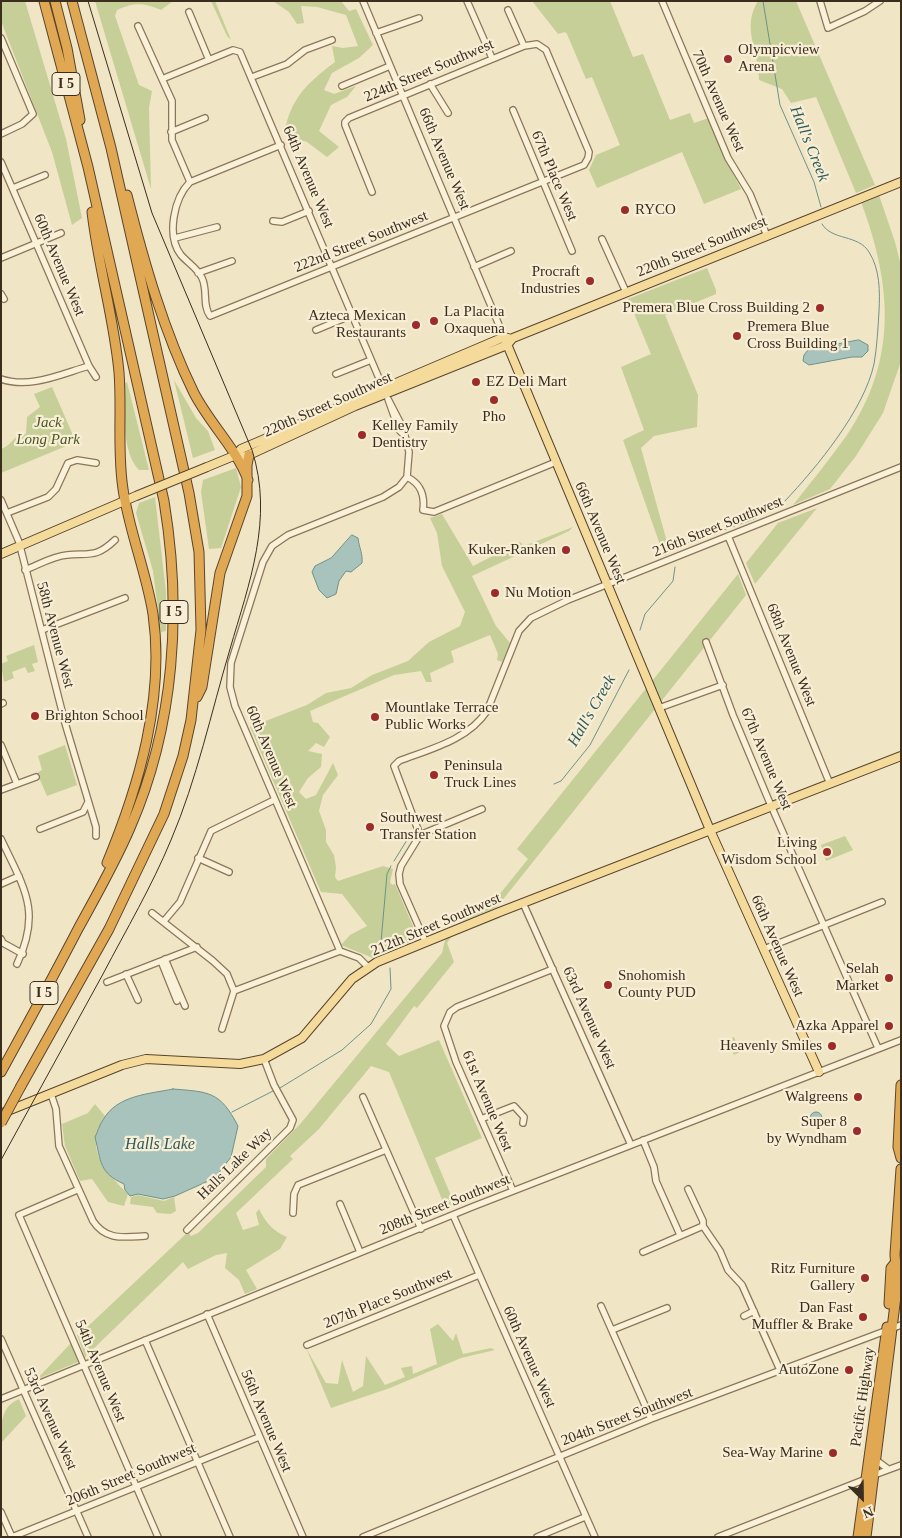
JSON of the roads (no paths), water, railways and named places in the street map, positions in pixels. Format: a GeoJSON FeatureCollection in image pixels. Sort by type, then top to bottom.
{"type":"FeatureCollection","features":[{"type":"Feature","properties":{"kind":"highway","name":"I 5"},"geometry":{"type":"LineString","coordinates":[[1,1072],[131,827],[149,776],[169,686],[174,608],[172,555],[164,501],[88,167],[44,1]]}},
{"type":"Feature","properties":{"kind":"highway"},"geometry":{"type":"LineString","coordinates":[[55,1],[76,92],[88,167],[93,217],[118,372],[119,456],[126,500],[148,586],[153,615],[156,660],[152,710],[129,806],[86,914]]}},
{"type":"Feature","properties":{"kind":"highway","name":"I 5"},"geometry":{"type":"LineString","coordinates":[[1,1123],[109,929],[153,842],[176,778],[194,704],[200,657],[202,606],[194,518],[111,148],[72,1]]}},
{"type":"Feature","properties":{"kind":"highway"},"geometry":{"type":"LineString","coordinates":[[111,148],[120,166],[144,258],[185,375],[208,417],[236,455],[248,480]]}},
{"type":"Feature","properties":{"kind":"highway"},"geometry":{"type":"LineString","coordinates":[[194,704],[202,687],[219,578],[247,496],[247,465],[249,455]]}},
{"type":"Feature","properties":{"kind":"highway"},"geometry":{"type":"LineString","coordinates":[[901,1085],[898,1154],[901,1158]]}},
{"type":"Feature","properties":{"kind":"highway","name":"Pacific Highway"},"geometry":{"type":"LineString","coordinates":[[858,1537],[863,1496],[876,1460],[893,1328],[892,1268],[895,1263],[901,1169]]}},
{"type":"Feature","properties":{"kind":"highway","name":"Pacific Highway"},"geometry":{"type":"LineString","coordinates":[[866,1537],[870,1477],[893,1328]]}},
{"type":"Feature","properties":{"kind":"main road","name":"220th Street Southwest"},"geometry":{"type":"LineString","coordinates":[[236,455],[242,458],[505,341],[901,182]]}},
{"type":"Feature","properties":{"kind":"main road","name":"66th Avenue West"},"geometry":{"type":"LineString","coordinates":[[505,341],[710,830],[819,1072]]}},
{"type":"Feature","properties":{"kind":"main road","name":"220th Street Southwest"},"geometry":{"type":"LineString","coordinates":[[1,554],[236,455],[241,449],[386,393]]}},
{"type":"Feature","properties":{"kind":"main road","name":"212th Street Southwest"},"geometry":{"type":"LineString","coordinates":[[1,1114],[122,1065],[146,1059],[240,1064],[264,1059],[302,1038],[339,993],[368,967],[425,941],[523,902],[901,756]]}},
{"type":"Feature","properties":{"kind":"street","name":"66th Avenue West"},"geometry":{"type":"LineString","coordinates":[[363,1],[505,341]]}},
{"type":"Feature","properties":{"kind":"street"},"geometry":{"type":"LineString","coordinates":[[467,1],[492,58]]}},
{"type":"Feature","properties":{"kind":"street","name":"70th Avenue West"},"geometry":{"type":"LineString","coordinates":[[662,1],[725,150],[750,194],[767,236]]}},
{"type":"Feature","properties":{"kind":"street"},"geometry":{"type":"LineString","coordinates":[[820,1],[828,28],[866,11],[880,1]]}},
{"type":"Feature","properties":{"kind":"street"},"geometry":{"type":"LineString","coordinates":[[508,10],[524,46]]}},
{"type":"Feature","properties":{"kind":"street"},"geometry":{"type":"LineString","coordinates":[[162,79],[209,60],[189,12]]}},
{"type":"Feature","properties":{"kind":"street"},"geometry":{"type":"LineString","coordinates":[[376,33],[419,18]]}},
{"type":"Feature","properties":{"kind":"street"},"geometry":{"type":"LineString","coordinates":[[138,26],[173,107],[171,132],[173,144],[190,182]]}},
{"type":"Feature","properties":{"kind":"street"},"geometry":{"type":"LineString","coordinates":[[1,38],[33,114],[22,124],[1,134]]}},
{"type":"Feature","properties":{"kind":"street"},"geometry":{"type":"LineString","coordinates":[[252,77],[288,64],[305,50],[332,40]]}},
{"type":"Feature","properties":{"kind":"street","name":"222nd Street Southwest"},"geometry":{"type":"LineString","coordinates":[[198,273],[204,284],[206,311],[210,316],[454,219],[584,164],[588,158],[588,152],[546,50],[537,44],[524,46]]}},
{"type":"Feature","properties":{"kind":"street","name":"224th Street Southwest"},"geometry":{"type":"LineString","coordinates":[[372,192],[345,122],[430,84],[524,46]]}},
{"type":"Feature","properties":{"kind":"street","name":"64th Avenue West"},"geometry":{"type":"LineString","coordinates":[[209,60],[238,50],[252,77],[371,360],[403,428],[403,434],[410,452],[407,478]]}},
{"type":"Feature","properties":{"kind":"street"},"geometry":{"type":"LineString","coordinates":[[342,86],[390,66]]}},
{"type":"Feature","properties":{"kind":"street"},"geometry":{"type":"LineString","coordinates":[[430,84],[448,113]]}},
{"type":"Feature","properties":{"kind":"street","name":"67th Place West"},"geometry":{"type":"LineString","coordinates":[[513,110],[572,252]]}},
{"type":"Feature","properties":{"kind":"street"},"geometry":{"type":"LineString","coordinates":[[171,132],[205,118]]}},
{"type":"Feature","properties":{"kind":"street"},"geometry":{"type":"LineString","coordinates":[[232,262],[198,273],[180,253],[173,226],[176,208],[190,182],[281,145]]}},
{"type":"Feature","properties":{"kind":"street","name":"60th Avenue West"},"geometry":{"type":"LineString","coordinates":[[1,162],[89,366],[96,377]]}},
{"type":"Feature","properties":{"kind":"street"},"geometry":{"type":"LineString","coordinates":[[13,188],[45,174]]}},
{"type":"Feature","properties":{"kind":"street"},"geometry":{"type":"LineString","coordinates":[[273,220],[282,222],[309,211]]}},
{"type":"Feature","properties":{"kind":"street"},"geometry":{"type":"LineString","coordinates":[[175,238],[217,227]]}},
{"type":"Feature","properties":{"kind":"street"},"geometry":{"type":"LineString","coordinates":[[1,258],[61,233]]}},
{"type":"Feature","properties":{"kind":"street"},"geometry":{"type":"LineString","coordinates":[[602,239],[626,292]]}},
{"type":"Feature","properties":{"kind":"street"},"geometry":{"type":"LineString","coordinates":[[474,267],[511,251]]}},
{"type":"Feature","properties":{"kind":"street"},"geometry":{"type":"LineString","coordinates":[[316,330],[352,315]]}},
{"type":"Feature","properties":{"kind":"street"},"geometry":{"type":"LineString","coordinates":[[336,374],[371,360]]}},
{"type":"Feature","properties":{"kind":"street"},"geometry":{"type":"LineString","coordinates":[[1,379],[20,384],[36,382],[89,366]]}},
{"type":"Feature","properties":{"kind":"street"},"geometry":{"type":"LineString","coordinates":[[7,513],[48,497],[56,489],[68,463],[77,460],[96,463]]}},
{"type":"Feature","properties":{"kind":"street"},"geometry":{"type":"LineString","coordinates":[[407,478],[415,481],[420,488],[424,502],[423,510],[434,512],[556,462]]}},
{"type":"Feature","properties":{"kind":"street","name":"216th Street Southwest"},"geometry":{"type":"LineString","coordinates":[[420,835],[394,768],[395,765],[399,761],[448,742],[472,729],[487,711],[519,632],[531,618],[607,584],[901,467]]}},
{"type":"Feature","properties":{"kind":"street","name":"60th Avenue West"},"geometry":{"type":"LineString","coordinates":[[340,951],[235,706],[229,676],[230,663],[263,562],[272,546],[279,540],[383,497],[399,487],[407,478]]}},
{"type":"Feature","properties":{"kind":"street","name":"58th Avenue West"},"geometry":{"type":"LineString","coordinates":[[1,500],[20,547],[65,723],[96,827],[96,836]]}},
{"type":"Feature","properties":{"kind":"street","name":"68th Avenue West"},"geometry":{"type":"LineString","coordinates":[[728,536],[830,784]]}},
{"type":"Feature","properties":{"kind":"street"},"geometry":{"type":"LineString","coordinates":[[25,570],[67,555],[93,555],[104,550],[115,540]]}},
{"type":"Feature","properties":{"kind":"street"},"geometry":{"type":"LineString","coordinates":[[42,630],[125,598]]}},
{"type":"Feature","properties":{"kind":"street","name":"67th Avenue West"},"geometry":{"type":"LineString","coordinates":[[706,642],[733,715],[771,807],[878,1048]]}},
{"type":"Feature","properties":{"kind":"street"},"geometry":{"type":"LineString","coordinates":[[659,708],[723,685]]}},
{"type":"Feature","properties":{"kind":"street"},"geometry":{"type":"LineString","coordinates":[[1,745],[17,784]]}},
{"type":"Feature","properties":{"kind":"street"},"geometry":{"type":"LineString","coordinates":[[1,790],[36,776]]}},
{"type":"Feature","properties":{"kind":"street"},"geometry":{"type":"LineString","coordinates":[[164,921],[180,902],[198,858],[215,827],[274,800]]}},
{"type":"Feature","properties":{"kind":"street"},"geometry":{"type":"LineString","coordinates":[[40,829],[83,812],[88,802]]}},
{"type":"Feature","properties":{"kind":"street"},"geometry":{"type":"LineString","coordinates":[[425,941],[400,884],[399,874],[420,835],[482,809]]}},
{"type":"Feature","properties":{"kind":"street"},"geometry":{"type":"LineString","coordinates":[[1,839],[28,899],[31,916],[29,938],[18,964]]}},
{"type":"Feature","properties":{"kind":"street"},"geometry":{"type":"LineString","coordinates":[[198,858],[229,872]]}},
{"type":"Feature","properties":{"kind":"street"},"geometry":{"type":"LineString","coordinates":[[1,884],[19,876]]}},
{"type":"Feature","properties":{"kind":"street","name":"63rd Avenue West"},"geometry":{"type":"LineString","coordinates":[[523,902],[631,1145]]}},
{"type":"Feature","properties":{"kind":"street"},"geometry":{"type":"LineString","coordinates":[[764,949],[882,902]]}},
{"type":"Feature","properties":{"kind":"street"},"geometry":{"type":"LineString","coordinates":[[152,913],[227,974],[234,991],[222,1029]]}},
{"type":"Feature","properties":{"kind":"street"},"geometry":{"type":"LineString","coordinates":[[1,939],[3,943],[22,954]]}},
{"type":"Feature","properties":{"kind":"street"},"geometry":{"type":"LineString","coordinates":[[107,982],[197,948]]}},
{"type":"Feature","properties":{"kind":"street"},"geometry":{"type":"LineString","coordinates":[[234,991],[340,951],[359,958],[368,967]]}},
{"type":"Feature","properties":{"kind":"street"},"geometry":{"type":"LineString","coordinates":[[163,960],[177,1001]]}},
{"type":"Feature","properties":{"kind":"street"},"geometry":{"type":"LineString","coordinates":[[163,960],[185,1006]]}},
{"type":"Feature","properties":{"kind":"street","name":"61st Avenue West"},"geometry":{"type":"LineString","coordinates":[[512,1191],[444,1032],[446,1019],[457,1006],[553,969]]}},
{"type":"Feature","properties":{"kind":"street"},"geometry":{"type":"LineString","coordinates":[[126,974],[138,1000]]}},
{"type":"Feature","properties":{"kind":"street","name":"208th Street Southwest"},"geometry":{"type":"LineString","coordinates":[[1,1399],[512,1191],[901,1040]]}},
{"type":"Feature","properties":{"kind":"street","name":"Halls Lake Way"},"geometry":{"type":"LineString","coordinates":[[187,1230],[290,1128],[293,1120],[274,1086],[264,1059]]}},
{"type":"Feature","properties":{"kind":"street"},"geometry":{"type":"LineString","coordinates":[[51,1094],[56,1109],[57,1140],[77,1190],[99,1230],[112,1237],[145,1236]]}},
{"type":"Feature","properties":{"kind":"street"},"geometry":{"type":"LineString","coordinates":[[363,1097],[420,1229]]}},
{"type":"Feature","properties":{"kind":"street"},"geometry":{"type":"LineString","coordinates":[[481,1119],[514,1106],[524,1117],[522,1123]]}},
{"type":"Feature","properties":{"kind":"street"},"geometry":{"type":"LineString","coordinates":[[644,1140],[654,1167],[656,1181],[680,1235]]}},
{"type":"Feature","properties":{"kind":"street"},"geometry":{"type":"LineString","coordinates":[[293,1213],[294,1194],[298,1185],[386,1150]]}},
{"type":"Feature","properties":{"kind":"street"},"geometry":{"type":"LineString","coordinates":[[688,1189],[703,1221],[703,1226],[720,1251],[728,1270],[742,1285],[780,1370]]}},
{"type":"Feature","properties":{"kind":"street","name":"54th Avenue West"},"geometry":{"type":"LineString","coordinates":[[77,1190],[20,1215],[158,1537]]}},
{"type":"Feature","properties":{"kind":"street"},"geometry":{"type":"LineString","coordinates":[[340,1204],[360,1252]]}},
{"type":"Feature","properties":{"kind":"street","name":"60th Avenue West"},"geometry":{"type":"LineString","coordinates":[[453,1215],[594,1537]]}},
{"type":"Feature","properties":{"kind":"street"},"geometry":{"type":"LineString","coordinates":[[643,1252],[703,1226]]}},
{"type":"Feature","properties":{"kind":"street","name":"207th Place Southwest"},"geometry":{"type":"LineString","coordinates":[[307,1345],[479,1275]]}},
{"type":"Feature","properties":{"kind":"street"},"geometry":{"type":"LineString","coordinates":[[601,1306],[652,1420]]}},
{"type":"Feature","properties":{"kind":"street"},"geometry":{"type":"LineString","coordinates":[[612,1330],[667,1308]]}},
{"type":"Feature","properties":{"kind":"street"},"geometry":{"type":"LineString","coordinates":[[744,1316],[754,1311]]}},
{"type":"Feature","properties":{"kind":"street","name":"56th Avenue West"},"geometry":{"type":"LineString","coordinates":[[207,1314],[303,1537]]}},
{"type":"Feature","properties":{"kind":"street","name":"204th Street Southwest"},"geometry":{"type":"LineString","coordinates":[[363,1537],[559,1456],[893,1328]]}},
{"type":"Feature","properties":{"kind":"street","name":"53rd Avenue West"},"geometry":{"type":"LineString","coordinates":[[1,1339],[88,1537]]}},
{"type":"Feature","properties":{"kind":"street"},"geometry":{"type":"LineString","coordinates":[[145,1340],[230,1537]]}},
{"type":"Feature","properties":{"kind":"street","name":"206th Street Southwest"},"geometry":{"type":"LineString","coordinates":[[12,1537],[196,1460],[259,1437]]}},
{"type":"Feature","properties":{"kind":"street"},"geometry":{"type":"LineString","coordinates":[[876,1460],[888,1469]]}},
{"type":"Feature","properties":{"kind":"street"},"geometry":{"type":"LineString","coordinates":[[718,1537],[901,1465]]}},
{"type":"Feature","properties":{"kind":"street"},"geometry":{"type":"LineString","coordinates":[[846,1486],[854,1488],[863,1496]]}},
{"type":"Feature","properties":{"kind":"street"},"geometry":{"type":"LineString","coordinates":[[1,1512],[12,1537]]}},
{"type":"Feature","properties":{"kind":"street"},"geometry":{"type":"LineString","coordinates":[[536,1537],[585,1517]]}},
{"type":"Feature","properties":{"kind":"water"},"geometry":{"type":"Polygon","coordinates":[[[859,340],[868,345],[868,351],[862,357],[809,365],[803,361],[804,355],[808,350],[859,340]]]}},
{"type":"Feature","properties":{"kind":"water"},"geometry":{"type":"Polygon","coordinates":[[[352,535],[358,538],[362,563],[351,572],[346,571],[339,581],[336,594],[327,598],[319,590],[312,572],[315,566],[331,558],[352,535]]]}},
{"type":"Feature","properties":{"kind":"water","name":"Halls Lake"},"geometry":{"type":"Polygon","coordinates":[[[173,1089],[205,1093],[219,1100],[232,1114],[238,1126],[231,1157],[215,1178],[175,1196],[163,1199],[138,1194],[130,1196],[125,1190],[124,1184],[105,1171],[100,1160],[95,1137],[102,1122],[116,1105],[144,1094],[173,1089]]]}},
{"type":"Feature","properties":{"kind":"water"},"geometry":{"type":"Polygon","coordinates":[[[814,1112],[818,1112],[822,1118],[818,1124],[814,1124],[810,1120],[810,1116],[814,1112]]]}},
{"type":"Feature","properties":{"kind":"waterway","name":"Hall's Creek"},"geometry":{"type":"LineString","coordinates":[[763,1],[780,105],[814,182],[821,207]]}},
{"type":"Feature","properties":{"kind":"waterway","name":"Hall's Creek"},"geometry":{"type":"LineString","coordinates":[[785,501],[825,455],[850,419],[869,382],[875,358],[879,296],[877,273],[873,259],[864,246],[832,233],[822,224]]}},
{"type":"Feature","properties":{"kind":"waterway","name":"Hall's Creek"},"geometry":{"type":"LineString","coordinates":[[687,543],[754,519],[770,508]]}},
{"type":"Feature","properties":{"kind":"waterway","name":"Hall's Creek"},"geometry":{"type":"LineString","coordinates":[[640,630],[645,614],[673,581],[675,567]]}},
{"type":"Feature","properties":{"kind":"waterway","name":"Hall's Creek"},"geometry":{"type":"LineString","coordinates":[[554,784],[561,781],[590,745],[629,670]]}},
{"type":"Feature","properties":{"kind":"waterway","name":"Hall's Creek"},"geometry":{"type":"LineString","coordinates":[[394,861],[407,840],[412,838]]}},
{"type":"Feature","properties":{"kind":"waterway","name":"Hall's Creek"},"geometry":{"type":"LineString","coordinates":[[384,950],[381,942],[387,874],[391,866]]}},
{"type":"Feature","properties":{"kind":"waterway","name":"Hall's Creek"},"geometry":{"type":"LineString","coordinates":[[280,1088],[342,1050],[371,1024],[391,989],[390,968]]}},
{"type":"Feature","properties":{"kind":"waterway","name":"Hall's Creek"},"geometry":{"type":"LineString","coordinates":[[232,1112],[273,1091]]}},
{"type":"Feature","properties":{"kind":"tram line"},"geometry":{"type":"LineString","coordinates":[[1,1160],[103,974],[156,874],[171,840],[189,793],[245,600],[260,526],[261,501],[252,450],[152,213],[88,1]]}},
{"type":"Feature","properties":{"kind":"place","name":"Olympicview Arena"},"geometry":{"type":"Point","coordinates":[728,59]}},
{"type":"Feature","properties":{"kind":"place","name":"RYCO"},"geometry":{"type":"Point","coordinates":[625,210]}},
{"type":"Feature","properties":{"kind":"place","name":"Procraft Industries"},"geometry":{"type":"Point","coordinates":[590,281]}},
{"type":"Feature","properties":{"kind":"place","name":"Premera Blue Cross Building 2"},"geometry":{"type":"Point","coordinates":[820,308]}},
{"type":"Feature","properties":{"kind":"place","name":"La Placita Oxaquena"},"geometry":{"type":"Point","coordinates":[434,321]}},
{"type":"Feature","properties":{"kind":"place","name":"Azteca Mexican Restaurants"},"geometry":{"type":"Point","coordinates":[416,325]}},
{"type":"Feature","properties":{"kind":"place","name":"Premera Blue Cross Building 1"},"geometry":{"type":"Point","coordinates":[737,336]}},
{"type":"Feature","properties":{"kind":"place","name":"EZ Deli Mart"},"geometry":{"type":"Point","coordinates":[476,382]}},
{"type":"Feature","properties":{"kind":"place","name":"Pho"},"geometry":{"type":"Point","coordinates":[494,400]}},
{"type":"Feature","properties":{"kind":"place","name":"Kelley Family Dentistry"},"geometry":{"type":"Point","coordinates":[362,435]}},
{"type":"Feature","properties":{"kind":"place","name":"Kuker-Ranken"},"geometry":{"type":"Point","coordinates":[566,550]}},
{"type":"Feature","properties":{"kind":"place","name":"Nu Motion"},"geometry":{"type":"Point","coordinates":[495,593]}},
{"type":"Feature","properties":{"kind":"place","name":"Brighton School"},"geometry":{"type":"Point","coordinates":[35,716]}},
{"type":"Feature","properties":{"kind":"place","name":"Mountlake Terrace Public Works"},"geometry":{"type":"Point","coordinates":[375,717]}},
{"type":"Feature","properties":{"kind":"place","name":"Peninsula Truck Lines"},"geometry":{"type":"Point","coordinates":[434,775]}},
{"type":"Feature","properties":{"kind":"place","name":"Southwest Transfer Station"},"geometry":{"type":"Point","coordinates":[370,827]}},
{"type":"Feature","properties":{"kind":"place","name":"Living Wisdom School"},"geometry":{"type":"Point","coordinates":[827,852]}},
{"type":"Feature","properties":{"kind":"place","name":"Selah Market"},"geometry":{"type":"Point","coordinates":[889,978]}},
{"type":"Feature","properties":{"kind":"place","name":"Snohomish County PUD"},"geometry":{"type":"Point","coordinates":[608,985]}},
{"type":"Feature","properties":{"kind":"place","name":"Azka Apparel"},"geometry":{"type":"Point","coordinates":[889,1026]}},
{"type":"Feature","properties":{"kind":"place","name":"Heavenly Smiles"},"geometry":{"type":"Point","coordinates":[832,1046]}},
{"type":"Feature","properties":{"kind":"place","name":"Walgreens"},"geometry":{"type":"Point","coordinates":[858,1097]}},
{"type":"Feature","properties":{"kind":"place","name":"Super 8 by Wyndham"},"geometry":{"type":"Point","coordinates":[857,1131]}},
{"type":"Feature","properties":{"kind":"place","name":"Ritz Furniture Gallery"},"geometry":{"type":"Point","coordinates":[865,1278]}},
{"type":"Feature","properties":{"kind":"place","name":"Dan Fast Muffler & Brake"},"geometry":{"type":"Point","coordinates":[863,1317]}},
{"type":"Feature","properties":{"kind":"place","name":"AutoZone"},"geometry":{"type":"Point","coordinates":[849,1370]}},
{"type":"Feature","properties":{"kind":"place","name":"Sea-Way Marine"},"geometry":{"type":"Point","coordinates":[833,1453]}},
{"type":"Feature","properties":{"kind":"park label","name":"Jack Long Park"},"geometry":{"type":"Point","coordinates":[48,432]}}]}
